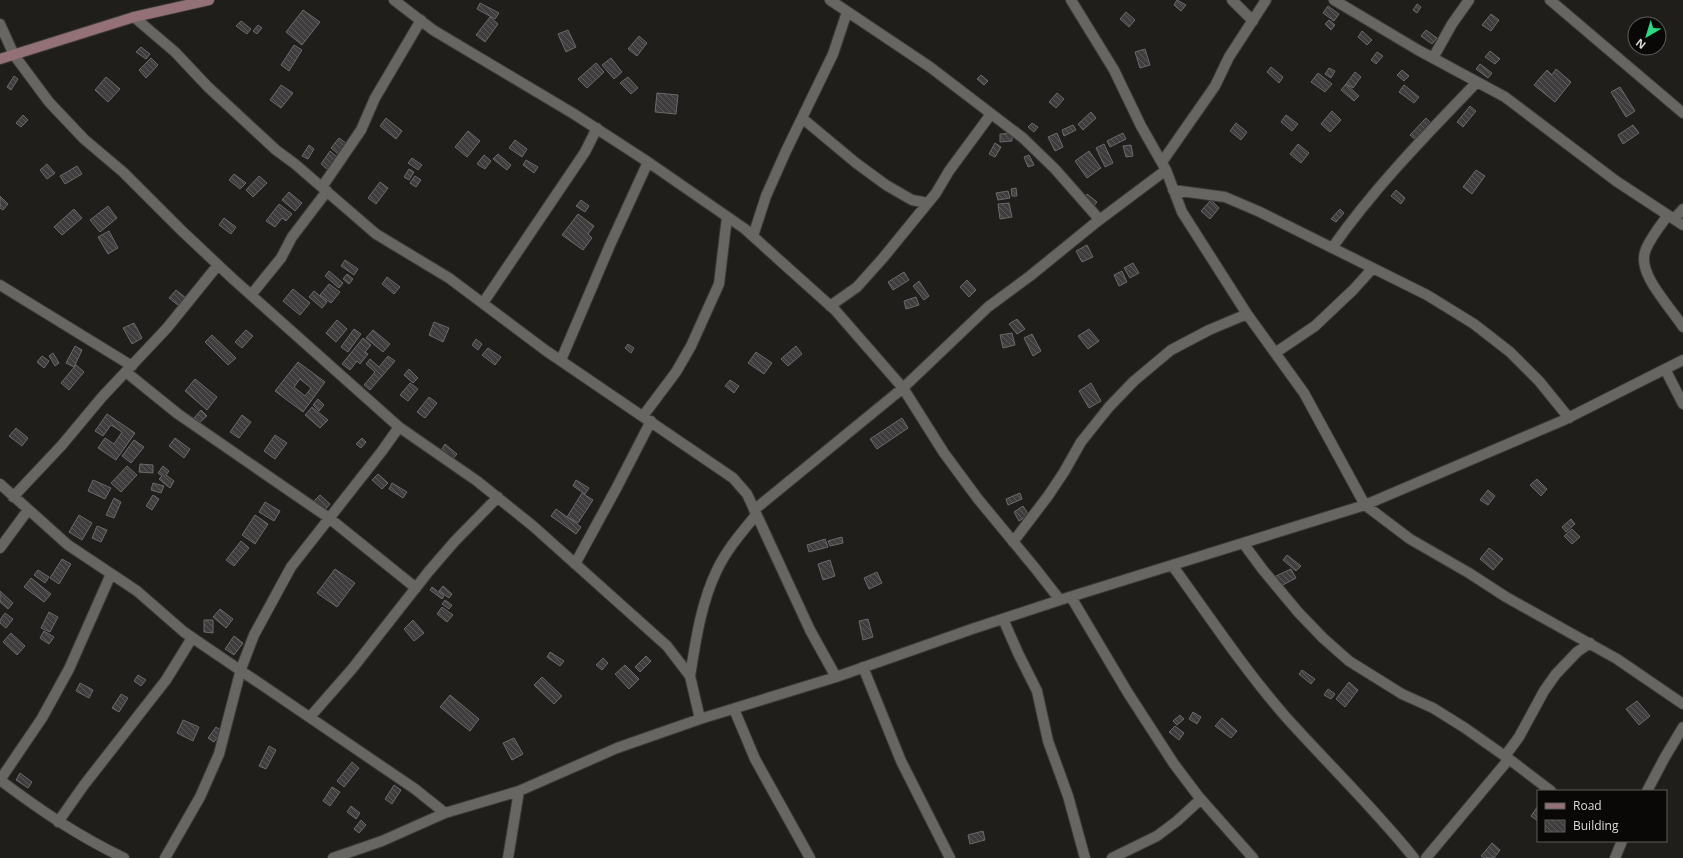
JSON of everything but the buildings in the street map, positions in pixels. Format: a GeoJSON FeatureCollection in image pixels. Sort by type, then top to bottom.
{"type":"FeatureCollection","features":[{"type":"Feature","properties":{"kind":"street"},"geometry":{"type":"LineString","coordinates":[[394,0],[433,30],[597,128],[727,216],[753,236],[830,306],[903,388],[944,454],[978,499],[1060,600]]}},
{"type":"Feature","properties":{"kind":"street"},"geometry":{"type":"LineString","coordinates":[[830,0],[930,67],[1023,138],[1055,169],[1100,219]]}},
{"type":"Feature","properties":{"kind":"street"},"geometry":{"type":"LineString","coordinates":[[1071,0],[1114,70],[1164,166],[1182,212],[1247,314],[1304,393],[1365,505],[1410,539],[1470,573],[1506,597],[1617,659],[1683,704]]}},
{"type":"Feature","properties":{"kind":"street"},"geometry":{"type":"LineString","coordinates":[[1232,0],[1253,21]]}},
{"type":"Feature","properties":{"kind":"street"},"geometry":{"type":"LineString","coordinates":[[700,719],[690,676],[702,609],[717,569],[755,513],[903,388],[988,307],[1030,276],[1164,166],[1214,86],[1229,57],[1266,0]]}},
{"type":"Feature","properties":{"kind":"street"},"geometry":{"type":"LineString","coordinates":[[1334,0],[1505,98],[1616,181],[1683,225]]}},
{"type":"Feature","properties":{"kind":"street"},"geometry":{"type":"LineString","coordinates":[[1434,58],[1452,24],[1468,0]]}},
{"type":"Feature","properties":{"kind":"street"},"geometry":{"type":"LineString","coordinates":[[1550,0],[1683,113]]}},
{"type":"Feature","properties":{"kind":"street"},"geometry":{"type":"LineString","coordinates":[[0,59],[134,17],[203,1]]}},
{"type":"Feature","properties":{"kind":"street"},"geometry":{"type":"LineString","coordinates":[[753,236],[766,196],[833,54],[847,12]]}},
{"type":"Feature","properties":{"kind":"street"},"geometry":{"type":"LineString","coordinates":[[134,17],[175,52],[208,88],[276,150],[376,234],[449,278],[561,360],[733,478],[747,494],[810,630],[836,677]]}},
{"type":"Feature","properties":{"kind":"street"},"geometry":{"type":"LineString","coordinates":[[251,295],[280,258],[361,130],[375,98],[421,20]]}},
{"type":"Feature","properties":{"kind":"street"},"geometry":{"type":"LineString","coordinates":[[0,24],[14,55],[49,102],[84,139],[123,172],[218,265],[398,427],[477,481],[533,526],[667,646],[690,676]]}},
{"type":"Feature","properties":{"kind":"street"},"geometry":{"type":"LineString","coordinates":[[1332,248],[1363,206],[1397,166],[1477,82]]}},
{"type":"Feature","properties":{"kind":"street"},"geometry":{"type":"LineString","coordinates":[[830,306],[856,287],[928,203],[936,193],[949,171],[991,114]]}},
{"type":"Feature","properties":{"kind":"street"},"geometry":{"type":"LineString","coordinates":[[802,118],[856,163],[886,185],[912,200],[928,203]]}},
{"type":"Feature","properties":{"kind":"street"},"geometry":{"type":"LineString","coordinates":[[483,303],[585,152],[597,128]]}},
{"type":"Feature","properties":{"kind":"street"},"geometry":{"type":"LineString","coordinates":[[561,360],[610,245],[648,162]]}},
{"type":"Feature","properties":{"kind":"street"},"geometry":{"type":"LineString","coordinates":[[1173,190],[1225,197],[1260,212],[1427,296],[1474,324],[1510,352],[1540,381],[1568,418]]}},
{"type":"Feature","properties":{"kind":"street"},"geometry":{"type":"LineString","coordinates":[[1683,209],[1671,217],[1645,250],[1643,263],[1648,277],[1683,327]]}},
{"type":"Feature","properties":{"kind":"street"},"geometry":{"type":"LineString","coordinates":[[575,564],[618,487],[647,419],[691,346],[719,284],[727,216]]}},
{"type":"Feature","properties":{"kind":"street"},"geometry":{"type":"LineString","coordinates":[[14,497],[62,445],[102,397],[167,328],[218,265]]}},
{"type":"Feature","properties":{"kind":"street"},"geometry":{"type":"LineString","coordinates":[[1275,353],[1315,326],[1353,290],[1373,268]]}},
{"type":"Feature","properties":{"kind":"street"},"geometry":{"type":"LineString","coordinates":[[0,285],[129,369],[178,414],[329,518],[416,588]]}},
{"type":"Feature","properties":{"kind":"street"},"geometry":{"type":"LineString","coordinates":[[1013,542],[1056,484],[1081,442],[1109,407],[1134,381],[1171,350],[1209,330],[1247,314]]}},
{"type":"Feature","properties":{"kind":"street"},"geometry":{"type":"LineString","coordinates":[[333,858],[382,841],[444,813],[519,791],[617,748],[700,719],[836,677],[1060,600],[1365,505],[1568,418],[1683,360]]}},
{"type":"Feature","properties":{"kind":"street"},"geometry":{"type":"LineString","coordinates":[[1665,370],[1683,404]]}},
{"type":"Feature","properties":{"kind":"street"},"geometry":{"type":"LineString","coordinates":[[165,858],[200,797],[219,754],[241,669],[254,635],[291,567],[398,427]]}},
{"type":"Feature","properties":{"kind":"street"},"geometry":{"type":"LineString","coordinates":[[0,484],[68,545],[137,591],[192,638],[241,669],[415,789],[444,813]]}},
{"type":"Feature","properties":{"kind":"street"},"geometry":{"type":"LineString","coordinates":[[310,717],[352,670],[455,541],[498,497]]}},
{"type":"Feature","properties":{"kind":"street"},"geometry":{"type":"LineString","coordinates":[[0,548],[28,510]]}},
{"type":"Feature","properties":{"kind":"street"},"geometry":{"type":"LineString","coordinates":[[1243,543],[1298,612],[1349,662],[1402,694],[1446,716],[1507,757],[1549,790]]}},
{"type":"Feature","properties":{"kind":"street"},"geometry":{"type":"LineString","coordinates":[[1172,565],[1245,667],[1285,716],[1386,823],[1414,858]]}},
{"type":"Feature","properties":{"kind":"street"},"geometry":{"type":"LineString","coordinates":[[111,574],[69,669],[42,718],[0,780],[76,834],[124,858]]}},
{"type":"Feature","properties":{"kind":"street"},"geometry":{"type":"LineString","coordinates":[[1071,597],[1128,693],[1174,764],[1201,799],[1253,858]]}},
{"type":"Feature","properties":{"kind":"street"},"geometry":{"type":"LineString","coordinates":[[1003,619],[1037,691],[1048,741],[1068,796],[1085,858]]}},
{"type":"Feature","properties":{"kind":"street"},"geometry":{"type":"LineString","coordinates":[[58,822],[84,785],[166,680],[192,638]]}},
{"type":"Feature","properties":{"kind":"street"},"geometry":{"type":"LineString","coordinates":[[1426,858],[1507,757],[1544,691],[1556,674],[1577,652],[1590,643]]}},
{"type":"Feature","properties":{"kind":"street"},"geometry":{"type":"LineString","coordinates":[[863,668],[902,761],[950,858]]}},
{"type":"Feature","properties":{"kind":"street"},"geometry":{"type":"LineString","coordinates":[[734,709],[755,759],[810,858]]}},
{"type":"Feature","properties":{"kind":"street"},"geometry":{"type":"LineString","coordinates":[[1648,790],[1665,757],[1683,728]]}},
{"type":"Feature","properties":{"kind":"street"},"geometry":{"type":"LineString","coordinates":[[508,858],[519,791]]}},
{"type":"Feature","properties":{"kind":"street"},"geometry":{"type":"LineString","coordinates":[[1112,858],[1157,836],[1177,821],[1201,799]]}},
{"type":"Feature","properties":{"kind":"street"},"geometry":{"type":"LineString","coordinates":[[1615,858],[1620,842]]}}]}
